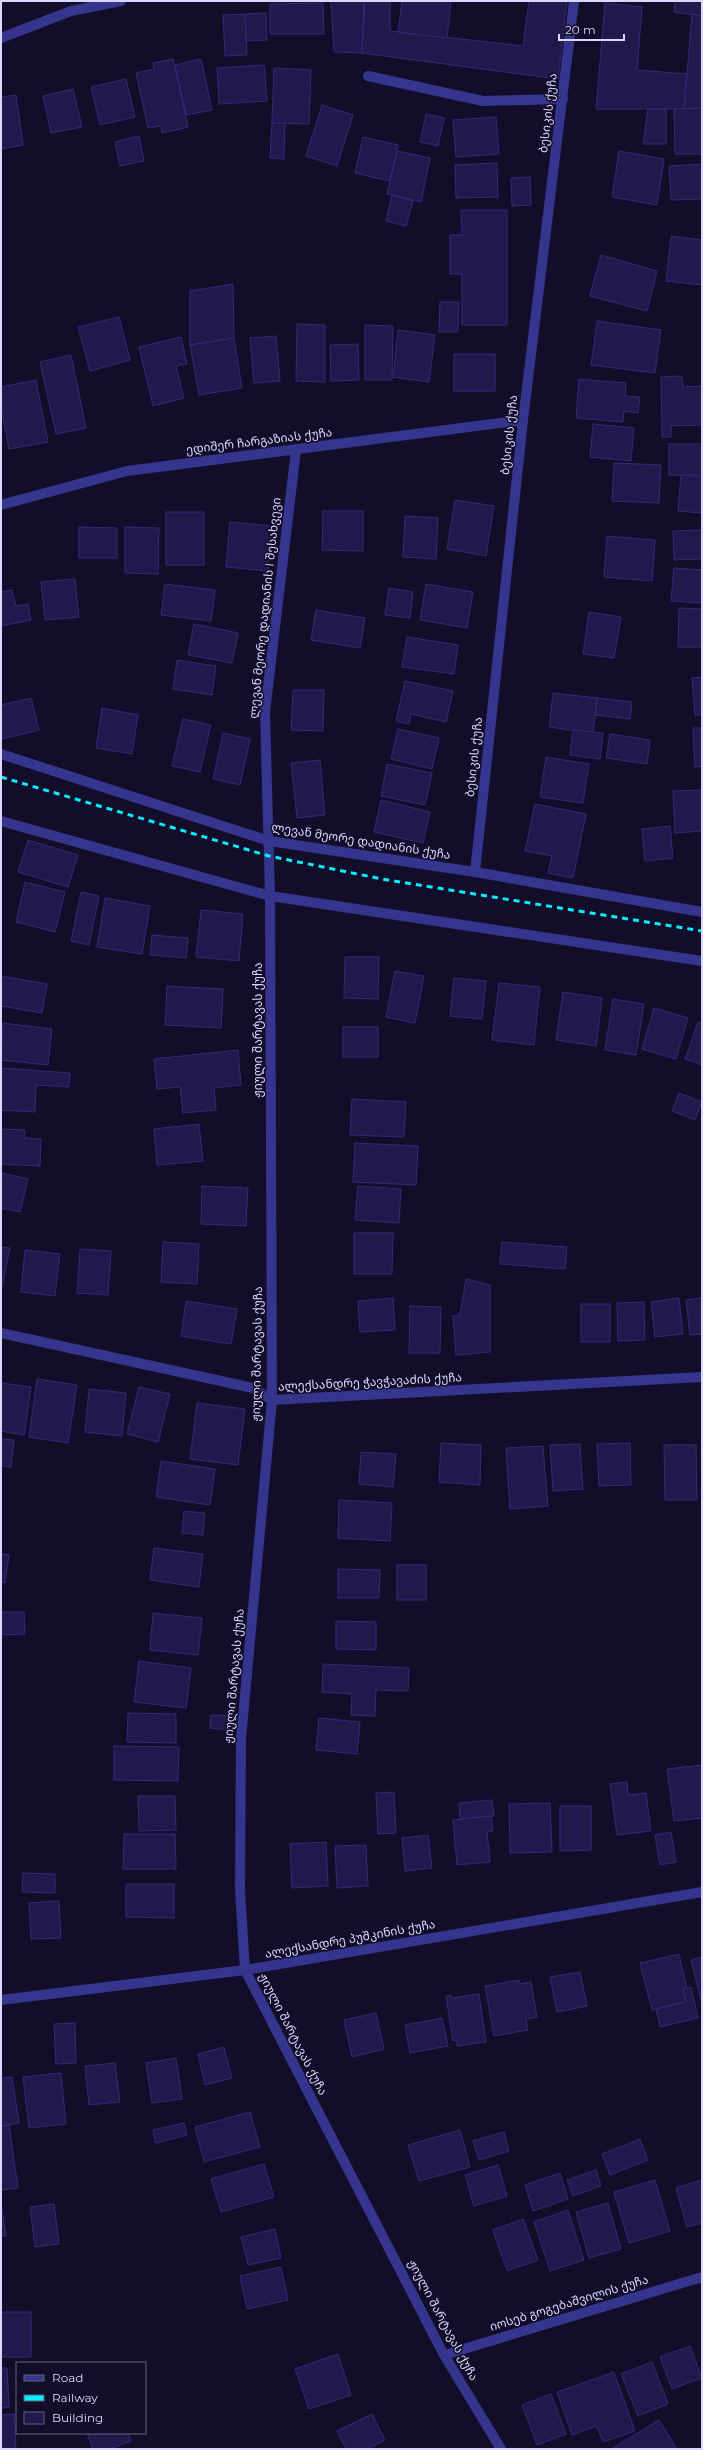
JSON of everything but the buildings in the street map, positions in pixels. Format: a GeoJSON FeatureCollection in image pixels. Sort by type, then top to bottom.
{"type":"FeatureCollection","features":[{"type":"Feature","properties":{"kind":"street"},"geometry":{"type":"LineString","coordinates":[[1,38],[71,11],[120,1]]}},
{"type":"Feature","properties":{"kind":"street","name":"ბესიკის ქუჩა"},"geometry":{"type":"LineString","coordinates":[[475,872],[523,420],[574,1]]}},
{"type":"Feature","properties":{"kind":"street"},"geometry":{"type":"LineString","coordinates":[[368,76],[483,101],[563,99]]}},
{"type":"Feature","properties":{"kind":"street","name":"ედიშერ ჩარგაზიას ქუჩა"},"geometry":{"type":"LineString","coordinates":[[1,505],[127,470],[296,450],[523,420]]}},
{"type":"Feature","properties":{"kind":"street","name":"ლევან მეორე დადიანის I შესახვევი"},"geometry":{"type":"LineString","coordinates":[[269,841],[265,712],[296,450]]}},
{"type":"Feature","properties":{"kind":"street","name":"ლევან მეორე დადიანის ქუჩა"},"geometry":{"type":"LineString","coordinates":[[1,754],[46,767],[269,841],[475,872],[702,912]]}},
{"type":"Feature","properties":{"kind":"street"},"geometry":{"type":"LineString","coordinates":[[1,821],[270,896],[702,961]]}},
{"type":"Feature","properties":{"kind":"street","name":"ჟიული შარტავას ქუჩა"},"geometry":{"type":"LineString","coordinates":[[269,841],[272,1400],[241,1739],[240,1889],[245,1970],[444,2355],[501,2449]]}},
{"type":"Feature","properties":{"kind":"street","name":"ალექსანდრე ჭავჭავაძის ქუჩა"},"geometry":{"type":"LineString","coordinates":[[1,1332],[253,1388],[272,1400],[702,1377]]}},
{"type":"Feature","properties":{"kind":"street","name":"ალექსანდრე პუშკინის ქუჩა"},"geometry":{"type":"LineString","coordinates":[[1,2000],[245,1970],[702,1892]]}},
{"type":"Feature","properties":{"kind":"street","name":"იოსებ გოგებაშვილის ქუჩა"},"geometry":{"type":"LineString","coordinates":[[444,2355],[702,2277]]}},
{"type":"Feature","properties":{"kind":"railway"},"geometry":{"type":"LineString","coordinates":[[1,777],[269,856],[382,879],[702,931]]}}]}
